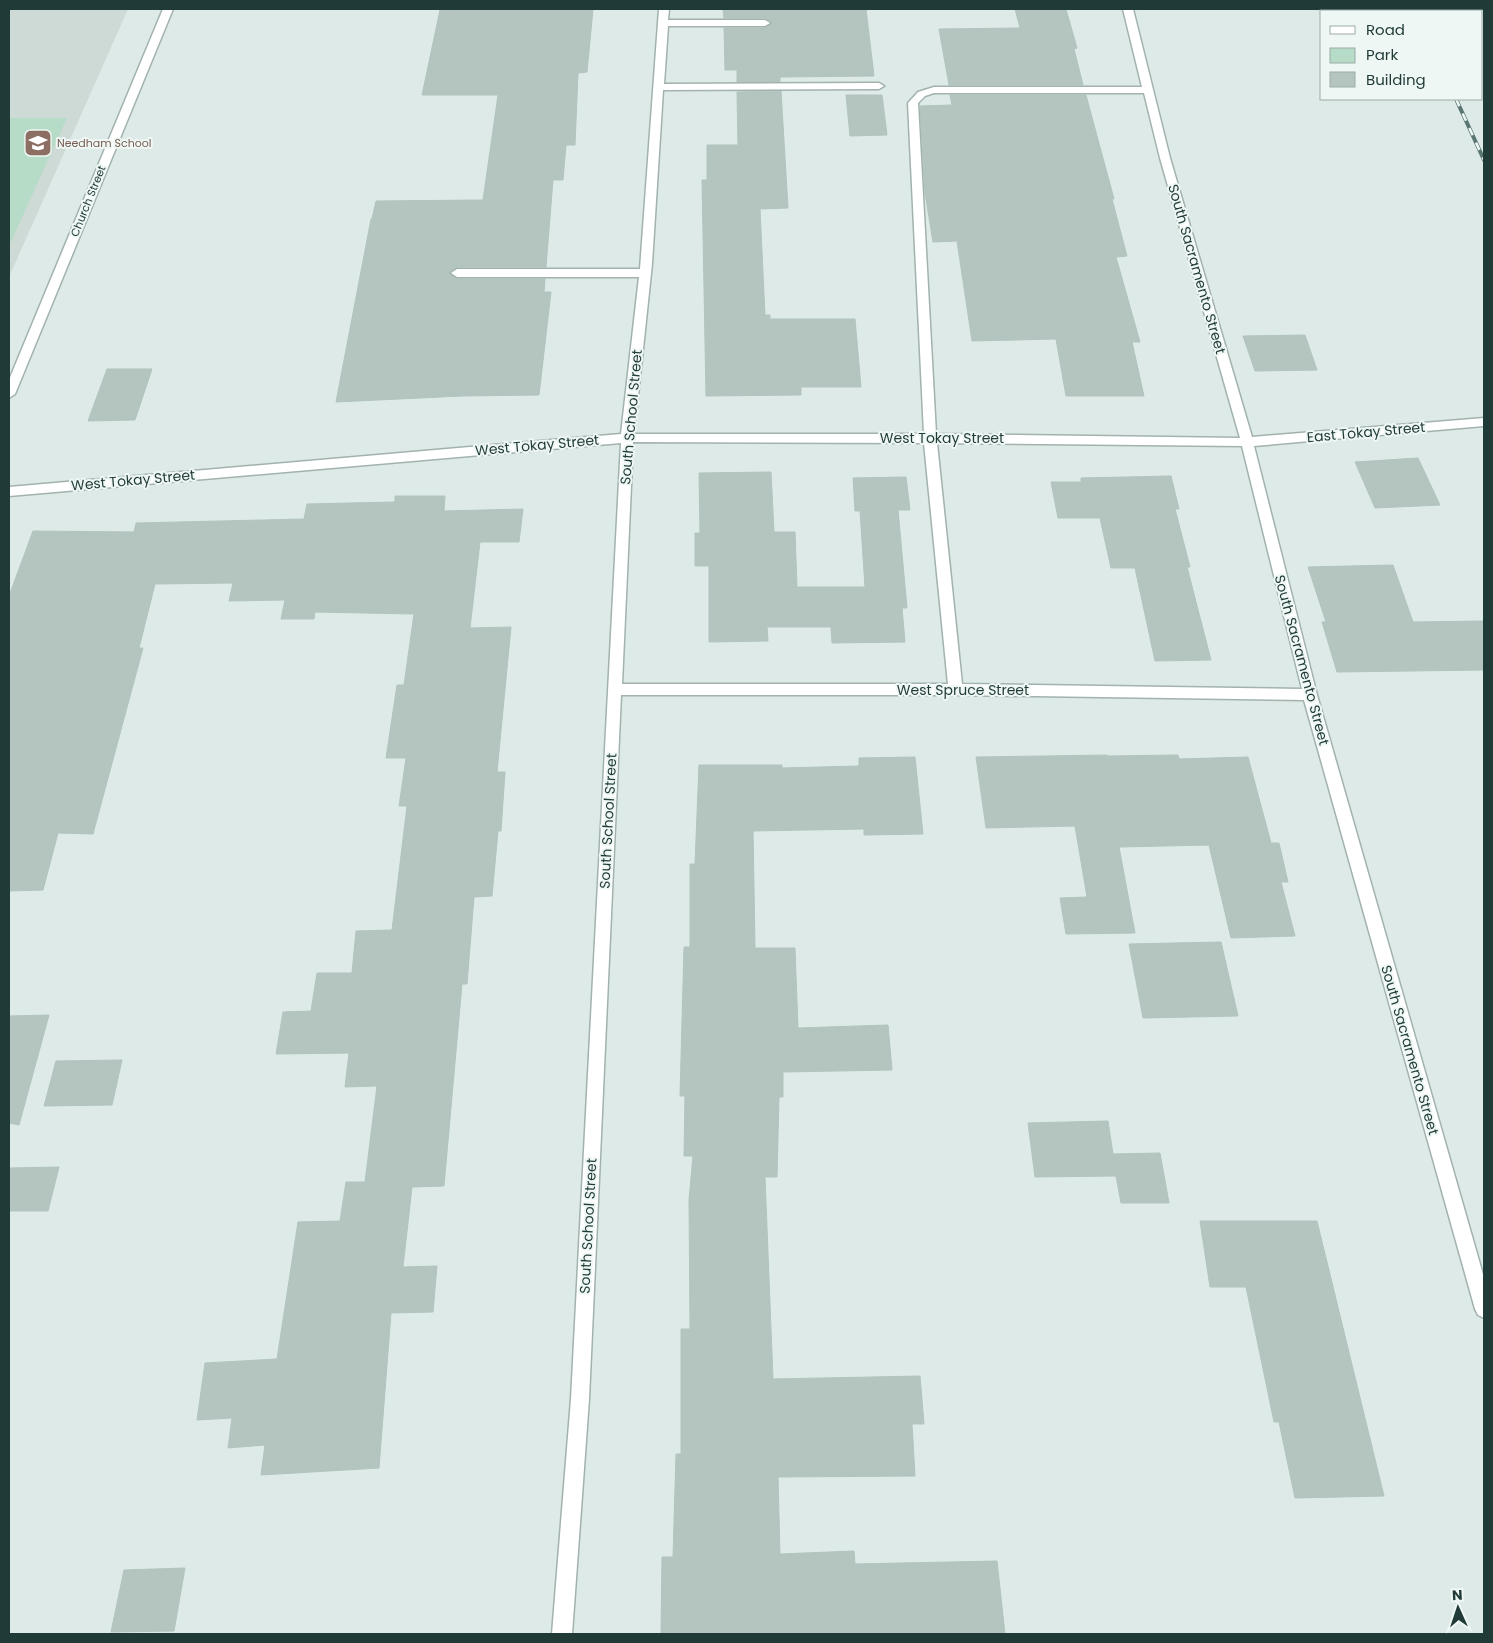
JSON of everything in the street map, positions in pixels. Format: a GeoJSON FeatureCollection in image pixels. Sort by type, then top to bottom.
{"type":"FeatureCollection","features":[{"type":"Feature","properties":{"kind":"street","name":"Church Street"},"geometry":{"type":"LineString","coordinates":[[9,394],[168,9]]}},
{"type":"Feature","properties":{"kind":"street","name":"South Sacramento Street"},"geometry":{"type":"LineString","coordinates":[[1128,9],[1165,158],[1247,442],[1310,695],[1484,1309]]}},
{"type":"Feature","properties":{"kind":"street"},"geometry":{"type":"LineString","coordinates":[[663,16],[765,23]]}},
{"type":"Feature","properties":{"kind":"street","name":"South School Street"},"geometry":{"type":"LineString","coordinates":[[562,1634],[580,1399],[627,438],[645,273],[663,16]]}},
{"type":"Feature","properties":{"kind":"street"},"geometry":{"type":"LineString","coordinates":[[658,87],[879,86]]}},
{"type":"Feature","properties":{"kind":"street"},"geometry":{"type":"LineString","coordinates":[[956,689],[930,438],[913,104],[917,97],[924,92],[934,90],[1149,90]]}},
{"type":"Feature","properties":{"kind":"street"},"geometry":{"type":"LineString","coordinates":[[456,273],[645,273]]}},
{"type":"Feature","properties":{"kind":"street","name":"East Tokay Street"},"geometry":{"type":"LineString","coordinates":[[1247,442],[1484,422]]}},
{"type":"Feature","properties":{"kind":"street","name":"West Tokay Street"},"geometry":{"type":"LineString","coordinates":[[9,491],[627,438],[930,438],[1247,442]]}},
{"type":"Feature","properties":{"kind":"street","name":"West Spruce Street"},"geometry":{"type":"LineString","coordinates":[[615,690],[956,689],[1310,695]]}},
{"type":"Feature","properties":{"kind":"shaded area","name":"Needham School"},"geometry":{"type":"Polygon","coordinates":[[[9,9],[128,9],[9,277],[9,9]]]}},
{"type":"Feature","properties":{"kind":"green space"},"geometry":{"type":"Polygon","coordinates":[[[9,118],[67,118],[9,246],[9,118]]]}},
{"type":"Feature","properties":{"kind":"building"},"geometry":{"type":"Polygon","coordinates":[[[593,9],[587,72],[578,73],[575,145],[566,145],[563,180],[553,180],[546,267],[457,267],[449,272],[457,279],[545,279],[544,292],[551,292],[539,395],[462,396],[336,402],[376,201],[483,200],[498,95],[422,95],[440,10],[593,9]]]}},
{"type":"Feature","properties":{"kind":"building"},"geometry":{"type":"Polygon","coordinates":[[[723,9],[866,9],[874,76],[780,77],[780,82],[737,82],[737,70],[725,70],[724,28],[765,28],[772,22],[765,18],[724,18],[723,9]]]}},
{"type":"Feature","properties":{"kind":"building"},"geometry":{"type":"Polygon","coordinates":[[[1015,9],[1066,9],[1077,48],[1074,49],[1083,85],[949,85],[939,29],[1020,28],[1015,9]]]}},
{"type":"Feature","properties":{"kind":"building"},"geometry":{"type":"Polygon","coordinates":[[[781,91],[788,208],[760,209],[765,315],[770,315],[770,319],[855,319],[861,387],[801,387],[801,395],[706,396],[702,180],[707,180],[707,145],[738,145],[737,92],[781,91]]]}},
{"type":"Feature","properties":{"kind":"building"},"geometry":{"type":"Polygon","coordinates":[[[846,95],[882,95],[887,135],[850,136],[846,95]]]}},
{"type":"Feature","properties":{"kind":"building"},"geometry":{"type":"Polygon","coordinates":[[[950,95],[1086,95],[1127,256],[1116,257],[1140,342],[1132,342],[1144,396],[1066,396],[1056,339],[972,341],[957,241],[933,242],[925,193],[920,106],[952,105],[950,95]]]}},
{"type":"Feature","properties":{"kind":"building"},"geometry":{"type":"Polygon","coordinates":[[[1305,335],[1317,370],[1255,371],[1243,336],[1305,335]]]}},
{"type":"Feature","properties":{"kind":"building"},"geometry":{"type":"Polygon","coordinates":[[[107,369],[152,369],[135,420],[88,421],[107,369]]]}},
{"type":"Feature","properties":{"kind":"building"},"geometry":{"type":"Polygon","coordinates":[[[1418,458],[1440,505],[1375,508],[1355,462],[1418,458]]]}},
{"type":"Feature","properties":{"kind":"building"},"geometry":{"type":"Polygon","coordinates":[[[771,472],[774,532],[795,532],[797,587],[865,587],[860,511],[855,511],[853,478],[906,477],[910,510],[898,510],[907,608],[902,608],[905,642],[832,643],[831,627],[767,627],[768,641],[709,642],[709,566],[695,566],[695,533],[700,533],[699,473],[771,472]]]}},
{"type":"Feature","properties":{"kind":"building"},"geometry":{"type":"Polygon","coordinates":[[[1171,476],[1179,509],[1175,509],[1190,567],[1187,567],[1211,660],[1155,661],[1135,568],[1111,568],[1100,518],[1058,518],[1051,482],[1081,482],[1081,478],[1171,476]]]}},
{"type":"Feature","properties":{"kind":"building"},"geometry":{"type":"Polygon","coordinates":[[[395,496],[445,496],[444,511],[523,509],[519,542],[480,542],[470,628],[511,627],[497,772],[505,772],[501,831],[498,831],[492,896],[474,897],[467,984],[462,984],[444,1186],[412,1187],[403,1267],[437,1266],[433,1312],[391,1313],[379,1468],[261,1475],[265,1445],[228,1448],[232,1418],[197,1420],[205,1363],[277,1359],[298,1222],[340,1221],[346,1182],[365,1182],[377,1086],[345,1087],[349,1053],[276,1054],[283,1012],[311,1011],[317,973],[352,973],[356,931],[392,930],[407,806],[399,806],[406,758],[386,758],[397,685],[404,685],[414,614],[315,612],[314,619],[281,619],[285,600],[229,601],[233,583],[155,584],[139,648],[143,648],[93,834],[58,833],[43,890],[9,891],[9,596],[33,531],[134,532],[136,523],[304,519],[307,504],[395,502],[395,496]]]}},
{"type":"Feature","properties":{"kind":"building"},"geometry":{"type":"Polygon","coordinates":[[[1393,565],[1413,622],[1484,621],[1484,670],[1337,672],[1322,622],[1326,622],[1308,567],[1393,565]]]}},
{"type":"Feature","properties":{"kind":"building"},"geometry":{"type":"Polygon","coordinates":[[[1178,755],[1179,759],[1248,757],[1271,843],[1279,843],[1288,882],[1281,882],[1295,936],[1231,938],[1209,845],[1119,847],[1135,933],[1066,934],[1060,898],[1087,897],[1075,826],[986,828],[976,757],[1178,755]]]}},
{"type":"Feature","properties":{"kind":"building"},"geometry":{"type":"Polygon","coordinates":[[[915,757],[923,834],[864,835],[864,829],[753,831],[755,948],[795,948],[798,1028],[888,1025],[892,1070],[783,1072],[783,1097],[779,1097],[777,1177],[765,1177],[773,1379],[920,1376],[924,1424],[912,1424],[915,1476],[778,1477],[780,1554],[854,1551],[855,1564],[997,1561],[1005,1634],[661,1634],[662,1557],[673,1557],[676,1454],[681,1454],[681,1329],[690,1329],[689,1200],[693,1156],[684,1156],[685,1096],[680,1096],[684,947],[690,947],[690,864],[695,864],[699,765],[782,765],[782,768],[859,766],[859,758],[915,757]]]}},
{"type":"Feature","properties":{"kind":"building"},"geometry":{"type":"Polygon","coordinates":[[[1221,942],[1238,1016],[1143,1018],[1129,944],[1221,942]]]}},
{"type":"Feature","properties":{"kind":"building"},"geometry":{"type":"Polygon","coordinates":[[[49,1015],[19,1125],[9,1123],[9,1016],[49,1015]]]}},
{"type":"Feature","properties":{"kind":"building"},"geometry":{"type":"Polygon","coordinates":[[[122,1060],[112,1105],[44,1106],[56,1061],[122,1060]]]}},
{"type":"Feature","properties":{"kind":"building"},"geometry":{"type":"Polygon","coordinates":[[[1108,1121],[1113,1154],[1160,1153],[1169,1203],[1121,1203],[1116,1176],[1035,1177],[1028,1123],[1108,1121]]]}},
{"type":"Feature","properties":{"kind":"building"},"geometry":{"type":"Polygon","coordinates":[[[59,1167],[48,1211],[9,1211],[9,1168],[59,1167]]]}},
{"type":"Feature","properties":{"kind":"building"},"geometry":{"type":"Polygon","coordinates":[[[1200,1221],[1317,1221],[1384,1496],[1295,1498],[1279,1422],[1274,1422],[1246,1287],[1210,1287],[1200,1221]]]}},
{"type":"Feature","properties":{"kind":"building"},"geometry":{"type":"Polygon","coordinates":[[[185,1568],[174,1631],[111,1632],[124,1570],[185,1568]]]}},
{"type":"Feature","properties":{"kind":"railway"},"geometry":{"type":"LineString","coordinates":[[1456,100],[1484,160]]}},
{"type":"Feature","properties":{"kind":"place","name":"Needham School"},"geometry":{"type":"Point","coordinates":[38,143]}}]}
